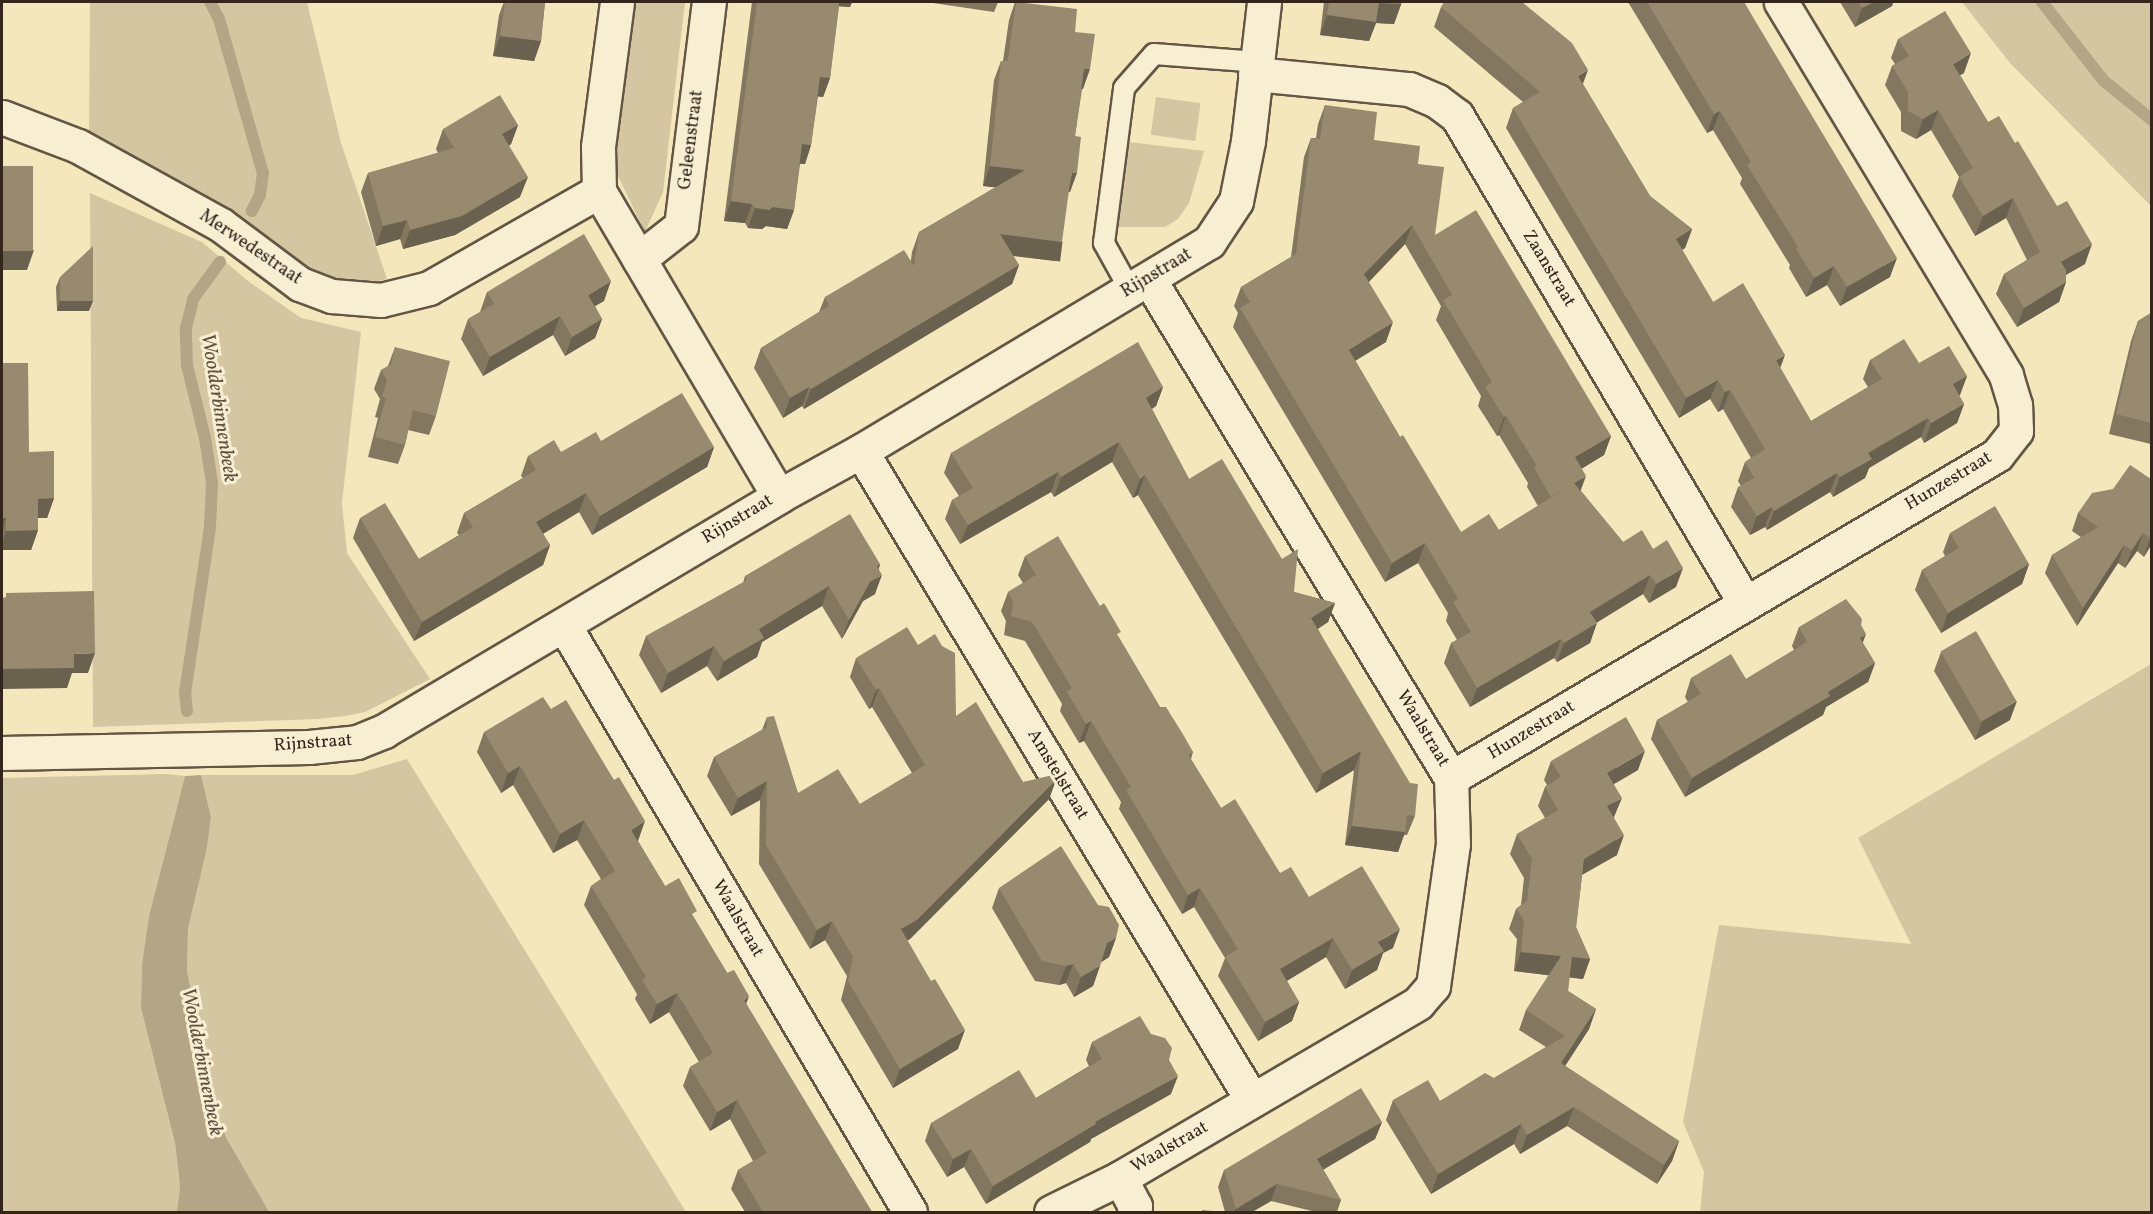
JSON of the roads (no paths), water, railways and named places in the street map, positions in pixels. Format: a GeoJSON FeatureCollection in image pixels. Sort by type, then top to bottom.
{"type":"FeatureCollection","features":[{"type":"Feature","properties":{"kind":"street"},"geometry":{"type":"LineString","coordinates":[[617,2],[598,147],[599,191],[779,496]]}},
{"type":"Feature","properties":{"kind":"street","name":"Geleenstraat"},"geometry":{"type":"LineString","coordinates":[[639,259],[681,226],[709,2]]}},
{"type":"Feature","properties":{"kind":"street","name":"Rijnstraat"},"geometry":{"type":"LineString","coordinates":[[2,753],[309,747],[357,742],[384,731],[779,496],[861,451],[1209,242],[1236,201],[1248,141],[1264,2]]}},
{"type":"Feature","properties":{"kind":"street","name":"Hunzestraat"},"geometry":{"type":"LineString","coordinates":[[1451,778],[1997,455],[2016,431],[2015,405],[2006,375],[1781,2]]}},
{"type":"Feature","properties":{"kind":"street","name":"Zaanstraat"},"geometry":{"type":"LineString","coordinates":[[1256,68],[1409,89],[1437,101],[1457,116],[1745,603]]}},
{"type":"Feature","properties":{"kind":"street","name":"Merwedestraat"},"geometry":{"type":"LineString","coordinates":[[2,117],[78,146],[221,225],[300,284],[332,296],[381,300],[429,288],[599,191]]}},
{"type":"Feature","properties":{"kind":"street","name":"Waalstraat"},"geometry":{"type":"LineString","coordinates":[[1051,1212],[1120,1178],[1418,1003],[1433,986],[1453,844],[1451,778],[1139,285]]}},
{"type":"Feature","properties":{"kind":"street","name":"Amstelstraat"},"geometry":{"type":"LineString","coordinates":[[861,451],[1252,1100]]}},
{"type":"Feature","properties":{"kind":"street","name":"Waalstraat"},"geometry":{"type":"LineString","coordinates":[[564,625],[910,1212]]}},
{"type":"Feature","properties":{"kind":"street","name":"Waalstraat"},"geometry":{"type":"LineString","coordinates":[[1120,1178],[1135,1206],[1134,1212]]}},
{"type":"Feature","properties":{"kind":"lane"},"geometry":{"type":"LineString","coordinates":[[1139,285],[1104,243],[1124,88],[1154,54],[1256,68]]}},
{"type":"Feature","properties":{"kind":"water"},"geometry":{"type":"Polygon","coordinates":[[[201,775],[211,817],[207,848],[188,929],[187,971],[215,1110],[227,1139],[269,1212],[177,1212],[180,1186],[175,1143],[141,1008],[142,964],[149,916],[185,776],[201,775]]]}},
{"type":"Feature","properties":{"kind":"waterway","name":"Woolderbinnenbeek"},"geometry":{"type":"LineString","coordinates":[[210,2],[219,19],[263,173],[260,195],[252,211]]}},
{"type":"Feature","properties":{"kind":"waterway"},"geometry":{"type":"LineString","coordinates":[[2042,2],[2104,81],[2152,120]]}},
{"type":"Feature","properties":{"kind":"waterway","name":"Woolderbinnenbeek"},"geometry":{"type":"LineString","coordinates":[[187,711],[185,693],[210,527],[212,483],[205,438],[187,365],[186,328],[193,299],[220,262]]}}]}
